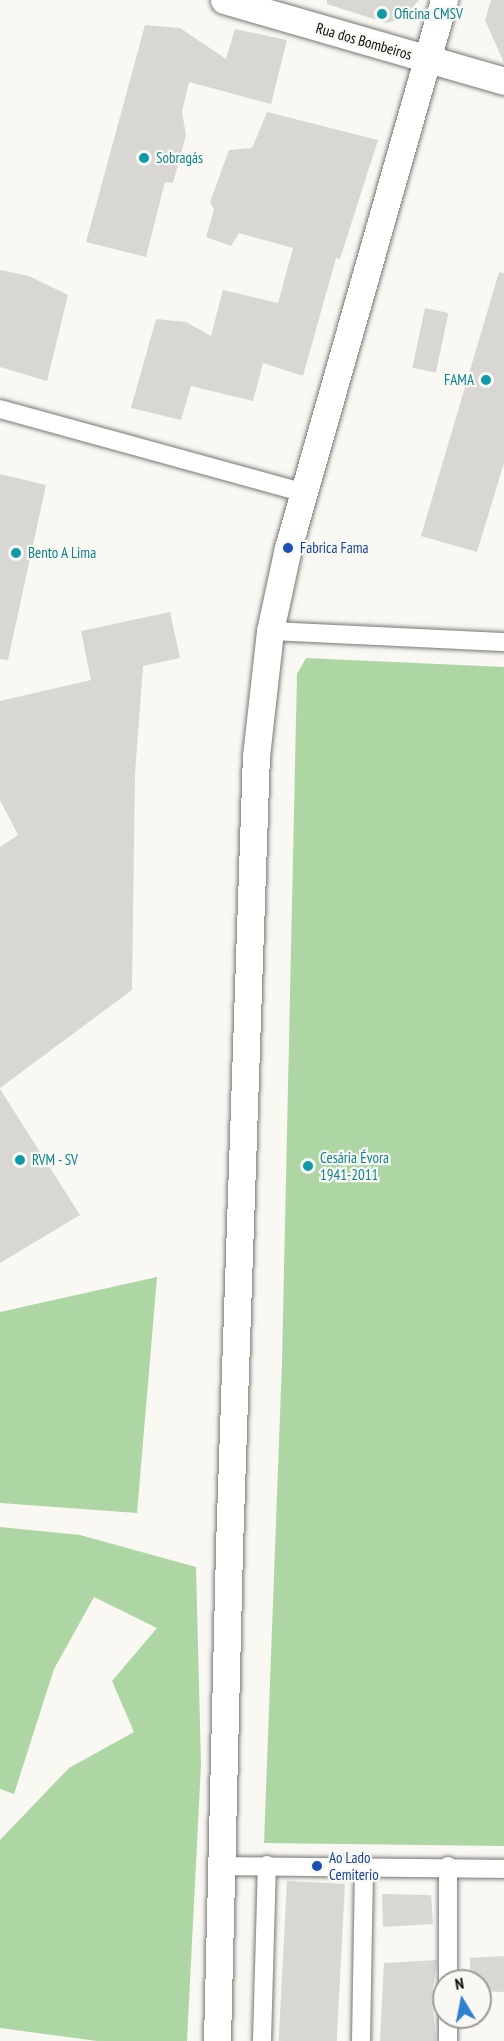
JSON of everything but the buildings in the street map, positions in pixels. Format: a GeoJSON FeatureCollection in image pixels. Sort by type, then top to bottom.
{"type":"FeatureCollection","features":[{"type":"Feature","properties":{"kind":"main road","name":"Rua dos Bombeiros"},"geometry":{"type":"LineString","coordinates":[[224,0],[504,81]]}},
{"type":"Feature","properties":{"kind":"main road"},"geometry":{"type":"LineString","coordinates":[[217,2041],[256,756],[270,631],[302,492],[444,0]]}},
{"type":"Feature","properties":{"kind":"street"},"geometry":{"type":"LineString","coordinates":[[0,408],[302,492]]}},
{"type":"Feature","properties":{"kind":"street"},"geometry":{"type":"LineString","coordinates":[[270,631],[504,642]]}},
{"type":"Feature","properties":{"kind":"street"},"geometry":{"type":"LineString","coordinates":[[262,2041],[267,1865]]}},
{"type":"Feature","properties":{"kind":"street"},"geometry":{"type":"LineString","coordinates":[[222,1866],[448,1866],[504,1869]]}},
{"type":"Feature","properties":{"kind":"street"},"geometry":{"type":"LineString","coordinates":[[361,2041],[364,1866]]}},
{"type":"Feature","properties":{"kind":"street"},"geometry":{"type":"LineString","coordinates":[[448,1866],[448,1969]]}},
{"type":"Feature","properties":{"kind":"green space"},"geometry":{"type":"Polygon","coordinates":[[[306,658],[504,667],[504,1846],[264,1843],[282,1362],[297,674],[306,658]]]}},
{"type":"Feature","properties":{"kind":"green space"},"geometry":{"type":"Polygon","coordinates":[[[157,1277],[137,1513],[0,1503],[0,1312],[157,1277]]]}},
{"type":"Feature","properties":{"kind":"green space"},"geometry":{"type":"Polygon","coordinates":[[[0,1527],[80,1535],[196,1567],[201,1765],[187,2041],[97,2041],[0,2028],[0,1840],[69,1768],[134,1732],[112,1681],[157,1628],[94,1597],[54,1669],[14,1794],[0,1789],[0,1527]]]}},
{"type":"Feature","properties":{"kind":"place","name":"Oficina CMSV"},"geometry":{"type":"Point","coordinates":[382,14]}},
{"type":"Feature","properties":{"kind":"place","name":"Sobragás"},"geometry":{"type":"Point","coordinates":[144,158]}},
{"type":"Feature","properties":{"kind":"place","name":"FAMA"},"geometry":{"type":"Point","coordinates":[486,380]}},
{"type":"Feature","properties":{"kind":"place","name":"Fabrica Fama"},"geometry":{"type":"Point","coordinates":[288,548]}},
{"type":"Feature","properties":{"kind":"place","name":"Bento A Lima"},"geometry":{"type":"Point","coordinates":[16,553]}},
{"type":"Feature","properties":{"kind":"place","name":"RVM - SV"},"geometry":{"type":"Point","coordinates":[20,1160]}},
{"type":"Feature","properties":{"kind":"place","name":"Cesária Évora 1941-2011"},"geometry":{"type":"Point","coordinates":[308,1166]}},
{"type":"Feature","properties":{"kind":"place","name":"Ao Lado Cemiterio"},"geometry":{"type":"Point","coordinates":[317,1866]}}]}
